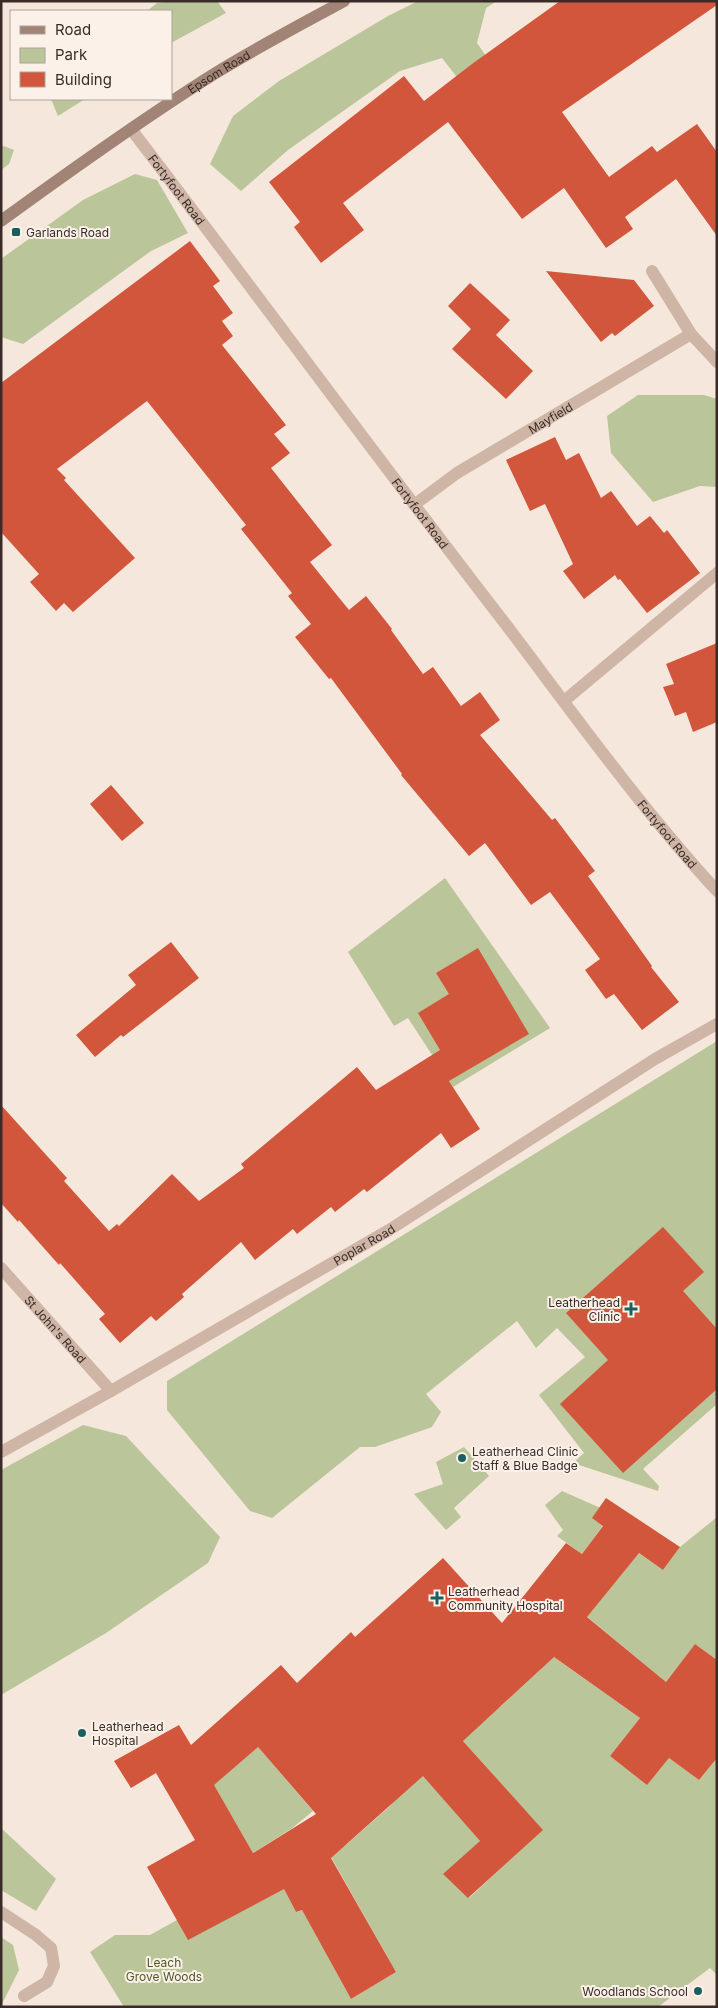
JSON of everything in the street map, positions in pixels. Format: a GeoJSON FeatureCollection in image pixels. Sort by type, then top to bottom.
{"type":"FeatureCollection","features":[{"type":"Feature","properties":{"kind":"main road","name":"Epsom Road"},"geometry":{"type":"LineString","coordinates":[[1,221],[131,129],[216,73],[344,1]]}},
{"type":"Feature","properties":{"kind":"street","name":"Fortyfoot Road"},"geometry":{"type":"LineString","coordinates":[[131,129],[564,701],[679,850],[717,891]]}},
{"type":"Feature","properties":{"kind":"street"},"geometry":{"type":"LineString","coordinates":[[652,271],[691,334],[717,362]]}},
{"type":"Feature","properties":{"kind":"street","name":"Mayfield"},"geometry":{"type":"LineString","coordinates":[[414,505],[457,473],[691,334]]}},
{"type":"Feature","properties":{"kind":"street"},"geometry":{"type":"LineString","coordinates":[[564,701],[717,573]]}},
{"type":"Feature","properties":{"kind":"street","name":"Poplar Road"},"geometry":{"type":"LineString","coordinates":[[1,1452],[111,1391],[389,1230],[655,1059],[717,1024]]}},
{"type":"Feature","properties":{"kind":"street","name":"St John's Road"},"geometry":{"type":"LineString","coordinates":[[1,1268],[111,1391]]}},
{"type":"Feature","properties":{"kind":"street"},"geometry":{"type":"LineString","coordinates":[[1,1912],[36,1935],[51,1948],[54,1966],[47,1982],[24,1996]]}},
{"type":"Feature","properties":{"kind":"green space"},"geometry":{"type":"Polygon","coordinates":[[[171,1],[217,1],[226,13],[172,42],[172,10],[148,10],[157,3],[171,1]]]}},
{"type":"Feature","properties":{"kind":"green space"},"geometry":{"type":"Polygon","coordinates":[[[418,1],[497,1],[486,8],[477,43],[512,94],[484,112],[442,58],[400,71],[288,150],[241,191],[210,164],[233,116],[279,81],[388,16],[418,1]]]}},
{"type":"Feature","properties":{"kind":"green space"},"geometry":{"type":"Polygon","coordinates":[[[51,100],[83,100],[58,116],[51,100]]]}},
{"type":"Feature","properties":{"kind":"green space"},"geometry":{"type":"Polygon","coordinates":[[[1,145],[14,150],[9,164],[1,170],[1,145]]]}},
{"type":"Feature","properties":{"kind":"green space"},"geometry":{"type":"Polygon","coordinates":[[[135,174],[157,180],[188,233],[151,251],[23,344],[1,337],[1,259],[83,200],[135,174]]]}},
{"type":"Feature","properties":{"kind":"green space"},"geometry":{"type":"Polygon","coordinates":[[[638,395],[704,395],[717,399],[717,487],[700,486],[653,502],[611,453],[607,416],[638,395]]]}},
{"type":"Feature","properties":{"kind":"green space"},"geometry":{"type":"Polygon","coordinates":[[[445,878],[550,1028],[453,1087],[408,1018],[394,1026],[348,952],[445,878]]]}},
{"type":"Feature","properties":{"kind":"green space"},"geometry":{"type":"Polygon","coordinates":[[[717,1041],[717,1404],[643,1469],[659,1486],[658,1491],[573,1463],[584,1453],[539,1395],[585,1357],[557,1328],[536,1348],[517,1321],[426,1394],[441,1412],[432,1427],[375,1447],[360,1447],[272,1518],[250,1511],[167,1410],[167,1381],[717,1041]]]}},
{"type":"Feature","properties":{"kind":"green space"},"geometry":{"type":"Polygon","coordinates":[[[83,1425],[126,1436],[220,1537],[208,1563],[106,1633],[1,1695],[1,1470],[83,1425]]]}},
{"type":"Feature","properties":{"kind":"green space"},"geometry":{"type":"Polygon","coordinates":[[[464,1447],[489,1476],[454,1508],[461,1517],[446,1530],[414,1494],[443,1484],[436,1462],[464,1447]]]}},
{"type":"Feature","properties":{"kind":"green space"},"geometry":{"type":"Polygon","coordinates":[[[562,1491],[612,1513],[582,1554],[557,1536],[563,1530],[545,1505],[562,1491]]]}},
{"type":"Feature","properties":{"kind":"green space"},"geometry":{"type":"Polygon","coordinates":[[[717,1517],[717,1660],[695,1644],[666,1682],[567,1600],[639,1553],[663,1570],[680,1547],[717,1517]]]}},
{"type":"Feature","properties":{"kind":"green space","name":"Leach Grove Woods"},"geometry":{"type":"Polygon","coordinates":[[[544,1650],[640,1718],[610,1756],[647,1784],[669,1758],[699,1780],[717,1758],[717,1975],[710,1968],[658,2007],[124,2007],[90,1952],[115,1935],[150,1935],[177,1920],[280,1881],[296,1912],[302,1910],[351,1999],[396,1972],[326,1848],[347,1844],[389,1807],[419,1770],[480,1841],[469,1898],[542,1830],[458,1735],[501,1706],[541,1669],[544,1650]]]}},
{"type":"Feature","properties":{"kind":"green space"},"geometry":{"type":"Polygon","coordinates":[[[258,1747],[313,1811],[291,1829],[253,1853],[209,1777],[258,1747]]]}},
{"type":"Feature","properties":{"kind":"green space"},"geometry":{"type":"Polygon","coordinates":[[[1,1828],[56,1879],[36,1911],[1,1890],[1,1828]]]}},
{"type":"Feature","properties":{"kind":"green space"},"geometry":{"type":"Polygon","coordinates":[[[1,1937],[13,1945],[19,1970],[1,2006],[1,1937]]]}},
{"type":"Feature","properties":{"kind":"building"},"geometry":{"type":"Polygon","coordinates":[[[560,1],[717,1],[717,5],[562,112],[609,177],[652,146],[657,152],[697,124],[717,152],[717,236],[676,179],[625,217],[633,229],[606,248],[564,188],[522,219],[448,122],[343,203],[364,230],[321,263],[294,227],[300,222],[269,182],[404,76],[424,101],[560,1]]]}},
{"type":"Feature","properties":{"kind":"building"},"geometry":{"type":"Polygon","coordinates":[[[190,241],[220,281],[213,286],[233,313],[222,321],[233,336],[222,345],[286,425],[274,434],[290,453],[271,468],[332,545],[310,562],[349,610],[366,596],[392,629],[423,674],[433,667],[461,706],[480,692],[500,720],[480,735],[552,820],[555,818],[595,871],[588,876],[651,967],[679,1002],[642,1030],[614,994],[606,999],[585,970],[600,959],[550,892],[531,905],[485,843],[469,856],[401,775],[331,678],[329,679],[295,637],[311,624],[288,596],[292,593],[241,529],[246,525],[147,401],[57,469],[66,478],[64,480],[135,558],[73,612],[64,603],[56,611],[30,582],[39,574],[1,532],[1,383],[190,241]]]}},
{"type":"Feature","properties":{"kind":"building"},"geometry":{"type":"Polygon","coordinates":[[[546,271],[634,280],[654,306],[615,336],[612,333],[601,342],[546,271]]]}},
{"type":"Feature","properties":{"kind":"building"},"geometry":{"type":"Polygon","coordinates":[[[470,283],[510,320],[496,335],[533,371],[506,399],[452,349],[471,329],[448,306],[470,283]]]}},
{"type":"Feature","properties":{"kind":"building"},"geometry":{"type":"Polygon","coordinates":[[[555,437],[566,460],[579,453],[601,498],[611,491],[637,526],[650,516],[664,533],[667,530],[700,573],[647,613],[615,575],[584,599],[563,571],[573,564],[545,504],[530,511],[506,460],[555,437]]]}},
{"type":"Feature","properties":{"kind":"building"},"geometry":{"type":"Polygon","coordinates":[[[717,643],[717,722],[693,732],[686,712],[675,716],[663,687],[674,684],[666,664],[717,643]]]}},
{"type":"Feature","properties":{"kind":"building"},"geometry":{"type":"Polygon","coordinates":[[[111,785],[144,823],[122,841],[90,804],[111,785]]]}},
{"type":"Feature","properties":{"kind":"building"},"geometry":{"type":"Polygon","coordinates":[[[171,942],[199,978],[123,1037],[121,1035],[95,1057],[76,1035],[136,985],[128,975],[171,942]]]}},
{"type":"Feature","properties":{"kind":"building"},"geometry":{"type":"Polygon","coordinates":[[[478,948],[529,1034],[449,1081],[480,1129],[451,1148],[441,1133],[367,1192],[364,1189],[335,1212],[331,1207],[297,1234],[293,1229],[255,1260],[241,1242],[182,1294],[184,1297],[156,1321],[151,1316],[120,1343],[99,1319],[105,1314],[60,1263],[59,1265],[19,1220],[18,1222],[1,1203],[1,1105],[67,1178],[64,1181],[109,1231],[117,1224],[119,1226],[172,1174],[199,1201],[244,1168],[241,1164],[357,1067],[376,1090],[440,1050],[418,1013],[449,994],[436,973],[478,948]]]}},
{"type":"Feature","properties":{"kind":"building"},"geometry":{"type":"Polygon","coordinates":[[[663,1227],[704,1272],[683,1291],[717,1329],[717,1389],[623,1473],[560,1404],[608,1360],[566,1313],[663,1227]]]}},
{"type":"Feature","properties":{"kind":"building"},"geometry":{"type":"Polygon","coordinates":[[[606,1498],[680,1547],[663,1570],[639,1553],[587,1617],[666,1682],[695,1644],[717,1660],[717,1758],[699,1780],[669,1758],[647,1785],[610,1756],[640,1718],[554,1657],[463,1741],[543,1830],[468,1898],[443,1874],[480,1841],[423,1776],[331,1858],[396,1972],[351,1999],[302,1910],[296,1912],[284,1889],[188,1940],[147,1867],[195,1840],[156,1773],[131,1788],[114,1761],[179,1725],[191,1745],[281,1665],[297,1683],[351,1632],[355,1637],[443,1558],[502,1623],[566,1543],[582,1554],[603,1526],[592,1518],[606,1498]],[[258,1747],[214,1785],[253,1853],[316,1814],[258,1747]]]}},
{"type":"Feature","properties":{"kind":"place","name":"Garlands Road"},"geometry":{"type":"Point","coordinates":[16,232]}},
{"type":"Feature","properties":{"kind":"place","name":"Leatherhead Clinic"},"geometry":{"type":"Point","coordinates":[631,1309]}},
{"type":"Feature","properties":{"kind":"place","name":"Leatherhead Clinic Staff & Blue Badge"},"geometry":{"type":"Point","coordinates":[462,1458]}},
{"type":"Feature","properties":{"kind":"place","name":"Leatherhead Community Hospital"},"geometry":{"type":"Point","coordinates":[437,1598]}},
{"type":"Feature","properties":{"kind":"place","name":"Leatherhead Hospital"},"geometry":{"type":"Point","coordinates":[82,1733]}},
{"type":"Feature","properties":{"kind":"place","name":"Woodlands School"},"geometry":{"type":"Point","coordinates":[698,1991]}}]}
